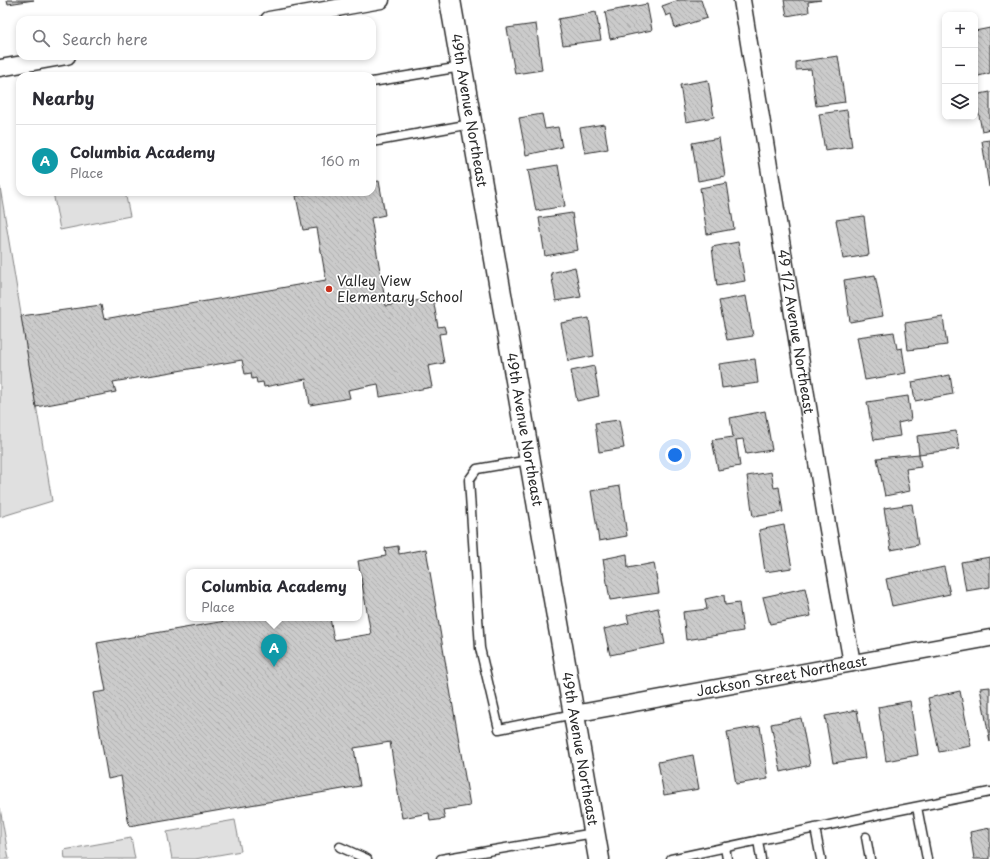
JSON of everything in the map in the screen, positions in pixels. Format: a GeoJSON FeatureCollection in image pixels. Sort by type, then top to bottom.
{"type":"FeatureCollection","features":[{"type":"Feature","properties":{"kind":"street"},"geometry":{"type":"LineString","coordinates":[[291,16],[381,0]]}},
{"type":"Feature","properties":{"kind":"street","name":"49th Avenue Northeast"},"geometry":{"type":"LineString","coordinates":[[450,0],[599,859]]}},
{"type":"Feature","properties":{"kind":"street","name":"49 1/2 Avenue Northeast"},"geometry":{"type":"LineString","coordinates":[[742,0],[827,524],[852,663]]}},
{"type":"Feature","properties":{"kind":"street"},"geometry":{"type":"LineString","coordinates":[[0,68],[45,60]]}},
{"type":"Feature","properties":{"kind":"street","name":"Jackson Street Northeast"},"geometry":{"type":"LineString","coordinates":[[574,714],[990,638]]}},
{"type":"Feature","properties":{"kind":"lane"},"geometry":{"type":"LineString","coordinates":[[376,81],[461,67]]}},
{"type":"Feature","properties":{"kind":"lane"},"geometry":{"type":"LineString","coordinates":[[376,141],[471,124]]}},
{"type":"Feature","properties":{"kind":"lane"},"geometry":{"type":"LineString","coordinates":[[529,460],[477,469],[469,480],[480,648],[499,729],[574,714]]}},
{"type":"Feature","properties":{"kind":"lane"},"geometry":{"type":"LineString","coordinates":[[671,859],[990,792]]}},
{"type":"Feature","properties":{"kind":"lane"},"geometry":{"type":"LineString","coordinates":[[917,807],[927,859]]}},
{"type":"Feature","properties":{"kind":"lane"},"geometry":{"type":"LineString","coordinates":[[814,828],[821,859]]}},
{"type":"Feature","properties":{"kind":"lane"},"geometry":{"type":"LineString","coordinates":[[441,859],[594,833]]}},
{"type":"Feature","properties":{"kind":"lane"},"geometry":{"type":"LineString","coordinates":[[866,837],[870,859]]}},
{"type":"Feature","properties":{"kind":"lane"},"geometry":{"type":"LineString","coordinates":[[758,840],[761,859]]}},
{"type":"Feature","properties":{"kind":"lane"},"geometry":{"type":"LineString","coordinates":[[340,847],[367,859]]}},
{"type":"Feature","properties":{"kind":"lane"},"geometry":{"type":"LineString","coordinates":[[725,847],[727,859]]}},
{"type":"Feature","properties":{"kind":"shaded area"},"geometry":{"type":"Polygon","coordinates":[[[0,187],[52,501],[0,517],[0,187]]]}},
{"type":"Feature","properties":{"kind":"shaded area"},"geometry":{"type":"Polygon","coordinates":[[[54,196],[126,196],[130,216],[60,230],[54,196]]]}},
{"type":"Feature","properties":{"kind":"shaded area"},"geometry":{"type":"Polygon","coordinates":[[[0,808],[9,859],[0,859],[0,808]]]}},
{"type":"Feature","properties":{"kind":"shaded area"},"geometry":{"type":"Polygon","coordinates":[[[235,820],[241,851],[195,859],[172,859],[167,832],[235,820]]]}},
{"type":"Feature","properties":{"kind":"shaded area"},"geometry":{"type":"Polygon","coordinates":[[[131,838],[135,859],[65,859],[64,850],[131,838]]]}},
{"type":"Feature","properties":{"kind":"building"},"geometry":{"type":"Polygon","coordinates":[[[7,0],[34,0],[8,4],[7,0]]]}},
{"type":"Feature","properties":{"kind":"building"},"geometry":{"type":"Polygon","coordinates":[[[679,0],[701,0],[707,18],[675,28],[671,14],[666,16],[662,6],[679,0]]]}},
{"type":"Feature","properties":{"kind":"building"},"geometry":{"type":"Polygon","coordinates":[[[784,0],[821,0],[808,2],[809,12],[787,16],[784,0]]]}},
{"type":"Feature","properties":{"kind":"building"},"geometry":{"type":"Polygon","coordinates":[[[647,4],[652,30],[610,39],[605,12],[647,4]]]}},
{"type":"Feature","properties":{"kind":"building"},"geometry":{"type":"Polygon","coordinates":[[[596,12],[601,40],[563,45],[558,19],[596,12]]]}},
{"type":"Feature","properties":{"kind":"building"},"geometry":{"type":"Polygon","coordinates":[[[536,24],[542,70],[515,74],[507,28],[536,24]]]}},
{"type":"Feature","properties":{"kind":"building"},"geometry":{"type":"Polygon","coordinates":[[[990,28],[990,73],[978,76],[978,48],[978,30],[990,28]]]}},
{"type":"Feature","properties":{"kind":"building"},"geometry":{"type":"Polygon","coordinates":[[[838,56],[845,102],[816,106],[811,69],[796,70],[796,62],[838,56]]]}},
{"type":"Feature","properties":{"kind":"building"},"geometry":{"type":"Polygon","coordinates":[[[708,80],[714,117],[686,122],[680,85],[708,80]]]}},
{"type":"Feature","properties":{"kind":"building"},"geometry":{"type":"Polygon","coordinates":[[[990,92],[990,129],[982,131],[978,110],[978,94],[990,92]]]}},
{"type":"Feature","properties":{"kind":"building"},"geometry":{"type":"Polygon","coordinates":[[[847,110],[852,147],[825,151],[819,114],[847,110]]]}},
{"type":"Feature","properties":{"kind":"building"},"geometry":{"type":"Polygon","coordinates":[[[542,114],[545,129],[558,127],[562,147],[526,155],[519,118],[542,114]]]}},
{"type":"Feature","properties":{"kind":"building"},"geometry":{"type":"Polygon","coordinates":[[[604,124],[608,149],[585,153],[580,128],[604,124]]]}},
{"type":"Feature","properties":{"kind":"building"},"geometry":{"type":"Polygon","coordinates":[[[719,138],[725,176],[698,181],[692,143],[719,138]]]}},
{"type":"Feature","properties":{"kind":"building"},"geometry":{"type":"Polygon","coordinates":[[[990,140],[990,186],[989,187],[982,141],[990,140]]]}},
{"type":"Feature","properties":{"kind":"building"},"geometry":{"type":"Polygon","coordinates":[[[558,165],[565,206],[536,211],[528,170],[558,165]]]}},
{"type":"Feature","properties":{"kind":"building","name":"Valley View Elementary School"},"geometry":{"type":"Polygon","coordinates":[[[376,181],[379,181],[385,215],[371,218],[386,306],[433,298],[438,327],[444,326],[446,333],[439,334],[444,363],[428,366],[432,387],[380,397],[378,384],[348,390],[350,398],[310,405],[306,379],[264,387],[263,382],[257,383],[256,378],[252,379],[251,373],[245,374],[242,360],[113,382],[116,392],[36,407],[21,316],[101,305],[104,319],[326,280],[317,228],[303,230],[296,196],[376,196],[376,181]]]}},
{"type":"Feature","properties":{"kind":"building"},"geometry":{"type":"Polygon","coordinates":[[[727,183],[734,229],[707,234],[700,188],[727,183]]]}},
{"type":"Feature","properties":{"kind":"building"},"geometry":{"type":"Polygon","coordinates":[[[572,213],[578,250],[545,256],[539,218],[572,213]]]}},
{"type":"Feature","properties":{"kind":"building"},"geometry":{"type":"Polygon","coordinates":[[[864,216],[869,255],[843,259],[836,220],[864,216]]]}},
{"type":"Feature","properties":{"kind":"building"},"geometry":{"type":"Polygon","coordinates":[[[738,242],[745,281],[717,286],[712,247],[738,242]]]}},
{"type":"Feature","properties":{"kind":"building"},"geometry":{"type":"Polygon","coordinates":[[[575,267],[581,297],[556,301],[551,273],[575,267]]]}},
{"type":"Feature","properties":{"kind":"building"},"geometry":{"type":"Polygon","coordinates":[[[875,275],[883,316],[850,322],[844,280],[875,275]]]}},
{"type":"Feature","properties":{"kind":"building"},"geometry":{"type":"Polygon","coordinates":[[[746,296],[753,336],[727,340],[719,301],[746,296]]]}},
{"type":"Feature","properties":{"kind":"building"},"geometry":{"type":"Polygon","coordinates":[[[943,317],[947,345],[908,350],[905,323],[943,317]]]}},
{"type":"Feature","properties":{"kind":"building"},"geometry":{"type":"Polygon","coordinates":[[[589,318],[594,356],[568,361],[561,323],[589,318]]]}},
{"type":"Feature","properties":{"kind":"building"},"geometry":{"type":"Polygon","coordinates":[[[894,332],[897,349],[902,348],[906,373],[865,380],[857,337],[894,332]]]}},
{"type":"Feature","properties":{"kind":"building"},"geometry":{"type":"Polygon","coordinates":[[[755,359],[758,383],[722,388],[719,364],[755,359]]]}},
{"type":"Feature","properties":{"kind":"building"},"geometry":{"type":"Polygon","coordinates":[[[594,366],[599,396],[577,401],[571,371],[594,366]]]}},
{"type":"Feature","properties":{"kind":"building"},"geometry":{"type":"Polygon","coordinates":[[[950,375],[953,394],[915,401],[912,382],[950,375]]]}},
{"type":"Feature","properties":{"kind":"building"},"geometry":{"type":"Polygon","coordinates":[[[908,396],[911,420],[898,423],[900,436],[874,440],[867,402],[908,396]]]}},
{"type":"Feature","properties":{"kind":"building"},"geometry":{"type":"Polygon","coordinates":[[[765,411],[772,450],[746,454],[743,439],[736,440],[740,466],[718,470],[712,440],[733,437],[730,418],[765,411]]]}},
{"type":"Feature","properties":{"kind":"building"},"geometry":{"type":"Polygon","coordinates":[[[619,420],[624,448],[599,452],[595,423],[619,420]]]}},
{"type":"Feature","properties":{"kind":"building"},"geometry":{"type":"Polygon","coordinates":[[[956,431],[959,449],[919,454],[917,436],[956,431]]]}},
{"type":"Feature","properties":{"kind":"building"},"geometry":{"type":"Polygon","coordinates":[[[919,454],[921,467],[906,469],[910,491],[885,496],[877,458],[919,454]]]}},
{"type":"Feature","properties":{"kind":"building"},"geometry":{"type":"Polygon","coordinates":[[[771,472],[774,488],[779,487],[783,512],[753,517],[747,476],[771,472]]]}},
{"type":"Feature","properties":{"kind":"building"},"geometry":{"type":"Polygon","coordinates":[[[620,486],[627,536],[599,541],[591,491],[620,486]]]}},
{"type":"Feature","properties":{"kind":"building"},"geometry":{"type":"Polygon","coordinates":[[[912,504],[918,545],[891,550],[884,508],[912,504]]]}},
{"type":"Feature","properties":{"kind":"building"},"geometry":{"type":"Polygon","coordinates":[[[784,525],[792,568],[765,572],[759,530],[784,525]]]}},
{"type":"Feature","properties":{"kind":"building"},"geometry":{"type":"Polygon","coordinates":[[[398,546],[399,554],[426,549],[470,806],[443,810],[445,819],[430,821],[429,813],[402,818],[390,742],[354,748],[360,786],[129,826],[121,776],[108,779],[93,693],[106,691],[97,643],[225,621],[331,621],[334,640],[371,634],[362,583],[362,569],[359,569],[358,561],[386,556],[385,548],[398,546]]]}},
{"type":"Feature","properties":{"kind":"building"},"geometry":{"type":"Polygon","coordinates":[[[627,554],[628,568],[654,563],[659,593],[610,600],[603,559],[627,554]]]}},
{"type":"Feature","properties":{"kind":"building"},"geometry":{"type":"Polygon","coordinates":[[[990,557],[990,587],[966,591],[961,562],[990,557]]]}},
{"type":"Feature","properties":{"kind":"building"},"geometry":{"type":"Polygon","coordinates":[[[944,567],[950,594],[892,606],[886,579],[944,567]]]}},
{"type":"Feature","properties":{"kind":"building"},"geometry":{"type":"Polygon","coordinates":[[[805,588],[811,616],[770,624],[763,597],[805,588]]]}},
{"type":"Feature","properties":{"kind":"building"},"geometry":{"type":"Polygon","coordinates":[[[724,595],[725,605],[739,603],[743,631],[686,640],[683,612],[707,609],[705,599],[724,595]]]}},
{"type":"Feature","properties":{"kind":"building"},"geometry":{"type":"Polygon","coordinates":[[[658,608],[665,644],[610,655],[604,629],[629,623],[627,615],[658,608]]]}},
{"type":"Feature","properties":{"kind":"building"},"geometry":{"type":"Polygon","coordinates":[[[990,687],[990,742],[980,688],[990,687]]]}},
{"type":"Feature","properties":{"kind":"building"},"geometry":{"type":"Polygon","coordinates":[[[960,691],[971,746],[939,752],[928,698],[960,691]]]}},
{"type":"Feature","properties":{"kind":"building"},"geometry":{"type":"Polygon","coordinates":[[[910,701],[918,755],[886,761],[878,707],[910,701]]]}},
{"type":"Feature","properties":{"kind":"building"},"geometry":{"type":"Polygon","coordinates":[[[857,710],[865,758],[833,763],[825,716],[857,710]]]}},
{"type":"Feature","properties":{"kind":"building"},"geometry":{"type":"Polygon","coordinates":[[[801,718],[810,765],[781,772],[771,724],[801,718]]]}},
{"type":"Feature","properties":{"kind":"building"},"geometry":{"type":"Polygon","coordinates":[[[760,726],[768,779],[736,784],[727,732],[760,726]]]}},
{"type":"Feature","properties":{"kind":"building"},"geometry":{"type":"Polygon","coordinates":[[[693,755],[699,789],[664,795],[658,762],[693,755]]]}},
{"type":"Feature","properties":{"kind":"building"},"geometry":{"type":"Polygon","coordinates":[[[990,828],[990,859],[974,859],[970,832],[990,828]]]}},
{"type":"Feature","properties":{"kind":"place","name":"Valley View Elementary School"},"geometry":{"type":"Point","coordinates":[329,289]}},
{"type":"Feature","properties":{"kind":"place","name":"Columbia Academy"},"geometry":{"type":"Point","coordinates":[274,667]}}]}
